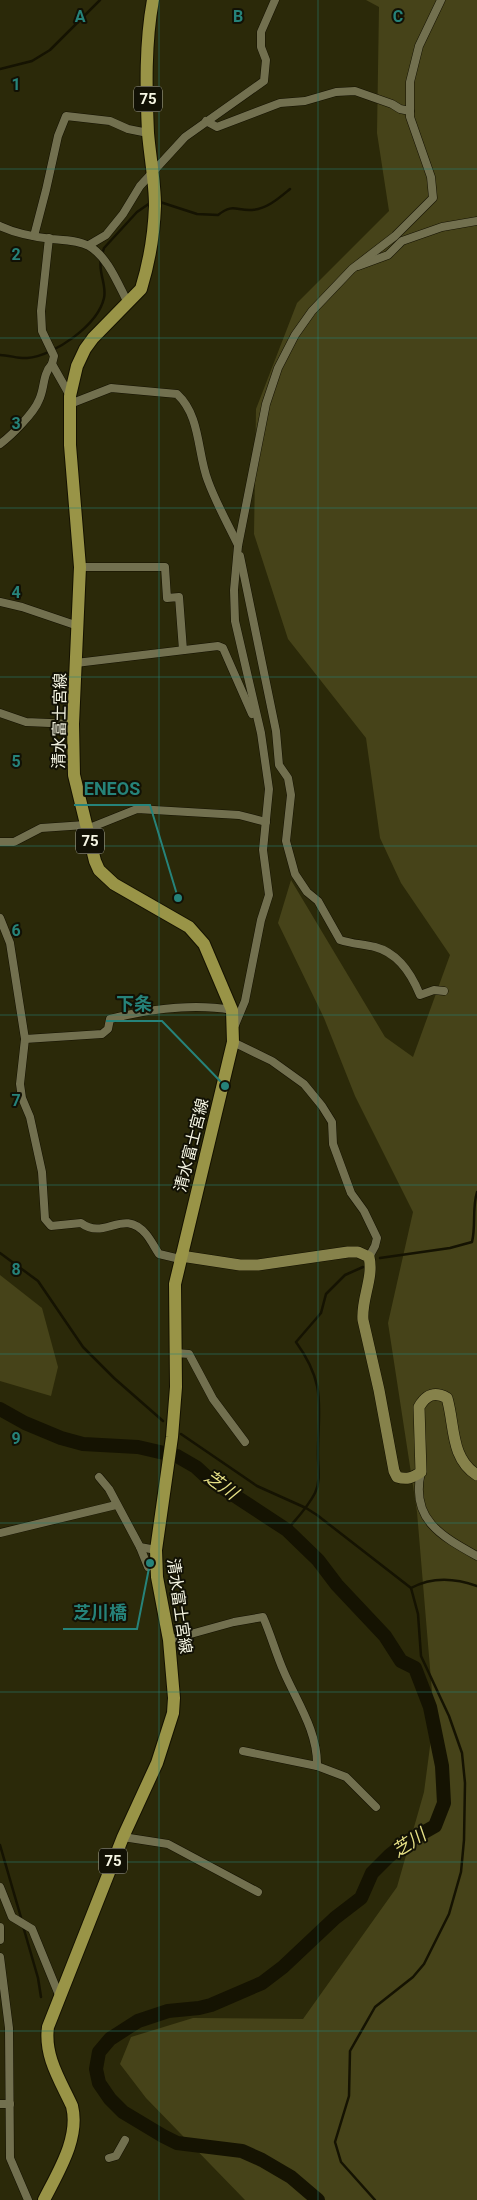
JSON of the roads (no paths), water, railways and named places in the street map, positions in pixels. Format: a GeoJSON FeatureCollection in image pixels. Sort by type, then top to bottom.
{"type":"FeatureCollection","features":[{"type":"Feature","properties":{"kind":"main road","name":"清水富士宮線"},"geometry":{"type":"LineString","coordinates":[[44,2200],[68,2148],[73,2130],[74,2115],[72,2106],[49,2057],[46,2041],[48,2027],[59,1994],[123,1836],[157,1763],[173,1713],[174,1698],[169,1640],[157,1577],[156,1550],[172,1437],[176,1353],[176,1284],[233,1036],[232,1010],[204,944],[189,927],[105,877],[99,870],[86,827],[74,775],[73,724],[80,567],[70,445],[70,400],[77,366],[85,349],[142,288],[144,279],[154,223],[155,201],[148,133],[148,34],[153,0]]}},
{"type":"Feature","properties":{"kind":"street"},"geometry":{"type":"LineString","coordinates":[[89,246],[106,235],[152,172],[185,137],[264,81],[266,60],[261,47],[261,32],[275,0]]}},
{"type":"Feature","properties":{"kind":"street"},"geometry":{"type":"LineString","coordinates":[[421,1472],[411,1479],[397,1476],[390,1459],[379,1390],[362,1310],[371,1267],[369,1257],[377,1238],[364,1211],[351,1193],[333,1144],[332,1122],[304,1084],[233,1036],[245,1001],[261,920],[269,895],[263,850],[269,788],[258,725],[235,621],[234,590],[238,546],[266,404],[278,368],[295,335],[312,311],[352,268],[395,236],[433,198],[430,177],[414,132],[410,111],[410,82],[413,65],[426,28],[441,0]]}},
{"type":"Feature","properties":{"kind":"street"},"geometry":{"type":"LineString","coordinates":[[206,121],[217,127],[280,103],[305,101],[336,92],[355,91],[392,104],[400,109],[410,111]]}},
{"type":"Feature","properties":{"kind":"street"},"geometry":{"type":"LineString","coordinates":[[34,236],[58,136],[66,116],[110,121],[128,129],[148,133]]}},
{"type":"Feature","properties":{"kind":"street"},"geometry":{"type":"LineString","coordinates":[[352,268],[388,256],[402,240],[442,227],[477,221]]}},
{"type":"Feature","properties":{"kind":"street"},"geometry":{"type":"LineString","coordinates":[[0,226],[34,236],[75,241],[89,246],[96,251],[110,270],[128,303]]}},
{"type":"Feature","properties":{"kind":"street"},"geometry":{"type":"LineString","coordinates":[[49,238],[42,311],[42,331],[70,400],[111,388],[176,394],[197,429],[201,462],[208,483],[238,546],[276,731],[279,765],[288,778],[291,795],[286,841],[295,874],[307,892],[318,901],[340,940],[359,946],[376,947],[394,956],[412,977],[420,996],[434,990],[444,991]]}},
{"type":"Feature","properties":{"kind":"street"},"geometry":{"type":"LineString","coordinates":[[0,444],[15,432],[39,401],[47,369],[53,360]]}},
{"type":"Feature","properties":{"kind":"street"},"geometry":{"type":"LineString","coordinates":[[80,567],[165,567],[167,598],[178,597],[183,650]]}},
{"type":"Feature","properties":{"kind":"street"},"geometry":{"type":"LineString","coordinates":[[0,602],[22,607],[78,626]]}},
{"type":"Feature","properties":{"kind":"street"},"geometry":{"type":"LineString","coordinates":[[76,664],[218,646],[223,648],[258,725]]}},
{"type":"Feature","properties":{"kind":"street"},"geometry":{"type":"LineString","coordinates":[[0,713],[26,722],[73,724]]}},
{"type":"Feature","properties":{"kind":"street"},"geometry":{"type":"LineString","coordinates":[[0,842],[14,842],[41,828],[86,827],[137,809],[239,815],[266,822]]}},
{"type":"Feature","properties":{"kind":"street"},"geometry":{"type":"LineString","coordinates":[[0,918],[10,943],[25,1039],[21,1091],[30,1117],[42,1172],[45,1219],[51,1226],[80,1223],[88,1229],[98,1229],[121,1222],[130,1222],[145,1233],[159,1254],[240,1265],[258,1265],[348,1252],[358,1252],[369,1257]]}},
{"type":"Feature","properties":{"kind":"street"},"geometry":{"type":"LineString","coordinates":[[25,1039],[102,1034],[108,1029],[110,1019],[132,1013],[197,1006],[232,1010]]}},
{"type":"Feature","properties":{"kind":"street"},"geometry":{"type":"LineString","coordinates":[[176,1353],[189,1354],[213,1399],[245,1442]]}},
{"type":"Feature","properties":{"kind":"street"},"geometry":{"type":"LineString","coordinates":[[477,1474],[462,1462],[458,1453],[450,1408],[446,1398],[440,1394],[431,1394],[424,1399],[419,1407],[421,1472],[417,1486],[418,1502],[424,1516],[448,1541],[477,1556]]}},
{"type":"Feature","properties":{"kind":"street"},"geometry":{"type":"LineString","coordinates":[[99,1477],[109,1489],[140,1547],[148,1567]]}},
{"type":"Feature","properties":{"kind":"street"},"geometry":{"type":"LineString","coordinates":[[0,1533],[116,1505]]}},
{"type":"Feature","properties":{"kind":"street"},"geometry":{"type":"LineString","coordinates":[[140,1547],[156,1550]]}},
{"type":"Feature","properties":{"kind":"street"},"geometry":{"type":"LineString","coordinates":[[169,1640],[234,1622],[263,1618],[272,1638],[275,1651],[294,1690],[318,1749],[317,1766]]}},
{"type":"Feature","properties":{"kind":"street"},"geometry":{"type":"LineString","coordinates":[[244,1751],[317,1766],[346,1777],[376,1807]]}},
{"type":"Feature","properties":{"kind":"street"},"geometry":{"type":"LineString","coordinates":[[123,1836],[168,1844],[258,1892]]}},
{"type":"Feature","properties":{"kind":"street"},"geometry":{"type":"LineString","coordinates":[[0,1887],[12,1918],[32,1929],[59,1994]]}},
{"type":"Feature","properties":{"kind":"street"},"geometry":{"type":"LineString","coordinates":[[0,1927],[0,1940]]}},
{"type":"Feature","properties":{"kind":"street"},"geometry":{"type":"LineString","coordinates":[[0,1957],[3,2010],[9,2028],[10,2158],[28,2200]]}},
{"type":"Feature","properties":{"kind":"street"},"geometry":{"type":"LineString","coordinates":[[0,2104],[10,2104]]}},
{"type":"Feature","properties":{"kind":"street"},"geometry":{"type":"LineString","coordinates":[[109,2158],[116,2156],[125,2140]]}},
{"type":"Feature","properties":{"kind":"waterway"},"geometry":{"type":"LineString","coordinates":[[0,69],[32,61],[50,50],[100,0]]}},
{"type":"Feature","properties":{"kind":"waterway"},"geometry":{"type":"LineString","coordinates":[[160,202],[197,214],[218,215],[231,208],[247,210],[263,208],[290,189]]}},
{"type":"Feature","properties":{"kind":"waterway"},"geometry":{"type":"LineString","coordinates":[[102,255],[104,248],[137,212],[150,203]]}},
{"type":"Feature","properties":{"kind":"waterway"},"geometry":{"type":"LineString","coordinates":[[0,355],[24,358],[38,356],[62,345],[84,328],[100,308],[104,298],[101,260]]}},
{"type":"Feature","properties":{"kind":"waterway"},"geometry":{"type":"LineString","coordinates":[[380,1258],[450,1248],[472,1242],[477,1192]]}},
{"type":"Feature","properties":{"kind":"waterway"},"geometry":{"type":"LineString","coordinates":[[0,1253],[38,1281],[83,1347],[114,1378],[163,1421]]}},
{"type":"Feature","properties":{"kind":"waterway"},"geometry":{"type":"LineString","coordinates":[[287,1530],[312,1498],[319,1479],[319,1396],[317,1384],[313,1371],[296,1342],[321,1313],[326,1294],[345,1275],[363,1267]]}},
{"type":"Feature","properties":{"kind":"waterway","name":"芝川"},"geometry":{"type":"LineString","coordinates":[[0,1409],[25,1423],[61,1438],[83,1444],[138,1447],[177,1456],[196,1467],[209,1479],[287,1530],[318,1560],[337,1585],[385,1636],[401,1661],[415,1668],[430,1707],[442,1766],[444,1803],[435,1826],[405,1843],[389,1856],[372,1873],[361,1898],[335,1918],[283,1967],[262,1983],[211,2005],[168,2011],[138,2021],[110,2039],[99,2052],[96,2069],[99,2083],[110,2099],[123,2112],[177,2143],[242,2151],[262,2160],[291,2177],[318,2200]]}},
{"type":"Feature","properties":{"kind":"waterway"},"geometry":{"type":"LineString","coordinates":[[181,1434],[257,1486],[306,1508],[317,1515],[411,1588],[418,1614],[421,1656],[449,1716],[462,1753],[465,1783],[464,1840],[461,1872],[449,1914],[424,1964],[413,1977],[375,2007],[350,2051],[349,2096],[335,2142],[341,2162],[375,2200]]}},
{"type":"Feature","properties":{"kind":"waterway"},"geometry":{"type":"LineString","coordinates":[[411,1588],[436,1580],[460,1581],[477,1586]]}},
{"type":"Feature","properties":{"kind":"waterway"},"geometry":{"type":"LineString","coordinates":[[0,1845],[22,1921]]}},
{"type":"Feature","properties":{"kind":"waterway"},"geometry":{"type":"LineString","coordinates":[[23,1926],[38,1978],[41,1997]]}},
{"type":"Feature","properties":{"kind":"place","name":"ENEOS"},"geometry":{"type":"Point","coordinates":[178,898]}},
{"type":"Feature","properties":{"kind":"place","name":"下条"},"geometry":{"type":"Point","coordinates":[225,1086]}},
{"type":"Feature","properties":{"kind":"place","name":"芝川橋"},"geometry":{"type":"Point","coordinates":[150,1563]}}]}
